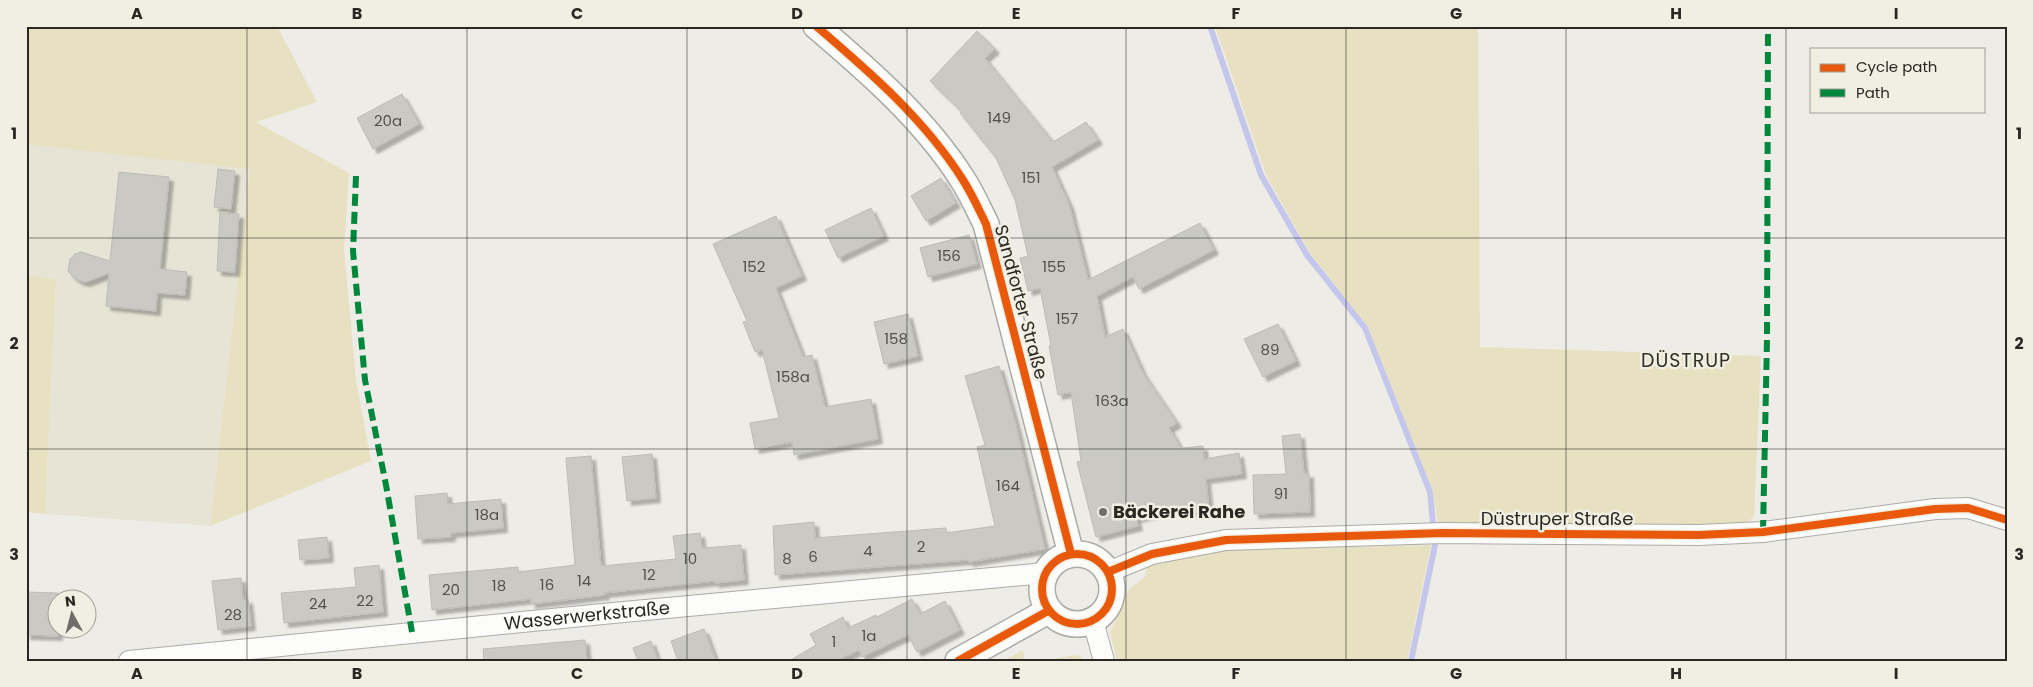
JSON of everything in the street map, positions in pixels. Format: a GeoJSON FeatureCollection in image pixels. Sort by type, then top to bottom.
{"type":"FeatureCollection","features":[{"type":"Feature","properties":{"kind":"street","name":"Sandforter Straße"},"geometry":{"type":"LineString","coordinates":[[816,26],[892,93],[929,132],[964,181],[986,224],[1071,554]]}},
{"type":"Feature","properties":{"kind":"street","name":"Düstruper Straße"},"geometry":{"type":"LineString","coordinates":[[1108,572],[1152,554],[1226,540],[1434,534],[1699,535],[1763,532],[1935,508],[1968,508],[2007,520]]}},
{"type":"Feature","properties":{"kind":"street"},"geometry":{"type":"LineString","coordinates":[[1071,554],[1082,554],[1101,563],[1108,572],[1112,583],[1110,600],[1102,614],[1093,621],[1083,624],[1064,622],[1048,611],[1041,592],[1045,573],[1052,564],[1061,558],[1071,554]]}},
{"type":"Feature","properties":{"kind":"street","name":"Wasserwerkstraße"},"geometry":{"type":"LineString","coordinates":[[129,661],[1045,573]]}},
{"type":"Feature","properties":{"kind":"street"},"geometry":{"type":"LineString","coordinates":[[958,661],[1048,611]]}},
{"type":"Feature","properties":{"kind":"street"},"geometry":{"type":"LineString","coordinates":[[1093,621],[1104,661]]}},
{"type":"Feature","properties":{"kind":"shaded area"},"geometry":{"type":"Polygon","coordinates":[[[26,26],[277,26],[317,102],[256,122],[349,173],[344,249],[356,380],[371,461],[210,526],[250,169],[26,144],[26,26]]]}},
{"type":"Feature","properties":{"kind":"shaded area"},"geometry":{"type":"Polygon","coordinates":[[[1215,26],[1478,26],[1480,347],[1761,356],[1754,516],[1747,523],[1699,525],[1438,525],[1433,491],[1368,327],[1310,253],[1266,175],[1215,26]]]}},
{"type":"Feature","properties":{"kind":"shaded area"},"geometry":{"type":"Polygon","coordinates":[[[26,144],[250,168],[210,526],[45,514],[56,279],[26,275],[26,144]]]}},
{"type":"Feature","properties":{"kind":"shaded area"},"geometry":{"type":"Polygon","coordinates":[[[26,275],[56,279],[45,514],[26,512],[26,275]]]}},
{"type":"Feature","properties":{"kind":"shaded area"},"geometry":{"type":"Polygon","coordinates":[[[1431,545],[1407,661],[1117,661],[1110,632],[1129,589],[1145,577],[1147,566],[1228,550],[1431,545]]]}},
{"type":"Feature","properties":{"kind":"shaded area"},"geometry":{"type":"Polygon","coordinates":[[[1023,650],[1025,661],[1003,661],[1023,650]]]}},
{"type":"Feature","properties":{"kind":"shaded area"},"geometry":{"type":"Polygon","coordinates":[[[1079,655],[1084,661],[1037,661],[1079,655]]]}},
{"type":"Feature","properties":{"kind":"building"},"geometry":{"type":"Polygon","coordinates":[[[977,31],[995,49],[985,58],[1053,142],[1086,122],[1098,140],[1052,167],[1069,204],[1088,280],[1200,223],[1214,250],[1139,289],[1133,277],[1097,296],[1105,337],[1123,329],[1143,373],[1177,423],[1169,428],[1181,448],[1203,446],[1204,459],[1239,453],[1242,474],[1206,479],[1209,510],[1187,513],[1186,507],[1136,518],[1138,526],[1096,537],[1077,462],[1081,461],[1071,392],[1058,395],[1040,288],[1028,291],[1020,258],[1028,256],[1015,200],[996,158],[960,113],[962,112],[930,81],[977,31]]]}},
{"type":"Feature","properties":{"kind":"building"},"geometry":{"type":"Polygon","coordinates":[[[402,94],[419,124],[373,149],[357,118],[402,94]]]}},
{"type":"Feature","properties":{"kind":"building"},"geometry":{"type":"Polygon","coordinates":[[[218,169],[235,171],[231,209],[214,207],[218,169]]]}},
{"type":"Feature","properties":{"kind":"building"},"geometry":{"type":"Polygon","coordinates":[[[119,172],[169,177],[160,269],[187,272],[185,295],[157,293],[156,311],[106,306],[109,273],[86,282],[73,277],[68,271],[70,259],[75,254],[81,252],[110,261],[119,172]]]}},
{"type":"Feature","properties":{"kind":"building"},"geometry":{"type":"Polygon","coordinates":[[[941,178],[956,203],[926,221],[911,196],[941,178]]]}},
{"type":"Feature","properties":{"kind":"building"},"geometry":{"type":"Polygon","coordinates":[[[871,208],[884,236],[838,258],[825,230],[871,208]]]}},
{"type":"Feature","properties":{"kind":"building"},"geometry":{"type":"Polygon","coordinates":[[[220,213],[239,214],[235,272],[217,271],[220,213]]]}},
{"type":"Feature","properties":{"kind":"building"},"geometry":{"type":"Polygon","coordinates":[[[776,216],[802,276],[776,288],[803,357],[812,355],[825,407],[871,399],[878,439],[794,455],[792,442],[755,449],[750,423],[779,418],[762,350],[755,352],[743,322],[747,321],[713,244],[776,216]]]}},
{"type":"Feature","properties":{"kind":"building"},"geometry":{"type":"Polygon","coordinates":[[[969,235],[977,264],[928,277],[920,248],[969,235]]]}},
{"type":"Feature","properties":{"kind":"building"},"geometry":{"type":"Polygon","coordinates":[[[908,314],[918,356],[884,364],[874,322],[908,314]]]}},
{"type":"Feature","properties":{"kind":"building"},"geometry":{"type":"Polygon","coordinates":[[[1278,324],[1296,361],[1263,377],[1244,339],[1278,324]]]}},
{"type":"Feature","properties":{"kind":"building"},"geometry":{"type":"Polygon","coordinates":[[[999,366],[1016,425],[1045,549],[969,562],[968,560],[775,575],[773,526],[814,522],[815,538],[946,528],[946,533],[995,526],[977,447],[985,445],[965,376],[999,366]]]}},
{"type":"Feature","properties":{"kind":"building"},"geometry":{"type":"Polygon","coordinates":[[[1300,434],[1304,474],[1309,473],[1310,512],[1254,514],[1253,475],[1286,474],[1282,436],[1300,434]]]}},
{"type":"Feature","properties":{"kind":"building"},"geometry":{"type":"Polygon","coordinates":[[[652,454],[656,498],[627,501],[622,457],[652,454]]]}},
{"type":"Feature","properties":{"kind":"building"},"geometry":{"type":"Polygon","coordinates":[[[591,456],[601,566],[676,559],[673,536],[700,533],[702,548],[741,545],[744,580],[715,583],[715,581],[604,593],[605,595],[531,604],[531,599],[432,610],[429,575],[518,567],[518,572],[575,565],[566,458],[591,456]]]}},
{"type":"Feature","properties":{"kind":"building"},"geometry":{"type":"Polygon","coordinates":[[[447,493],[448,504],[501,499],[503,528],[451,533],[451,537],[418,539],[415,496],[447,493]]]}},
{"type":"Feature","properties":{"kind":"building"},"geometry":{"type":"Polygon","coordinates":[[[327,537],[329,558],[300,560],[298,540],[327,537]]]}},
{"type":"Feature","properties":{"kind":"building"},"geometry":{"type":"Polygon","coordinates":[[[379,565],[383,612],[284,623],[281,593],[356,587],[354,568],[379,565]]]}},
{"type":"Feature","properties":{"kind":"building"},"geometry":{"type":"Polygon","coordinates":[[[241,578],[243,600],[248,599],[251,626],[218,630],[212,581],[241,578]]]}},
{"type":"Feature","properties":{"kind":"building"},"geometry":{"type":"Polygon","coordinates":[[[26,592],[48,593],[48,636],[26,635],[26,592]]]}},
{"type":"Feature","properties":{"kind":"building"},"geometry":{"type":"Polygon","coordinates":[[[912,599],[920,614],[945,601],[960,630],[917,652],[908,635],[862,657],[859,650],[836,661],[789,661],[816,645],[810,634],[843,617],[848,628],[876,615],[877,617],[912,599]]]}},
{"type":"Feature","properties":{"kind":"building"},"geometry":{"type":"Polygon","coordinates":[[[704,629],[716,661],[678,661],[671,641],[704,629]]]}},
{"type":"Feature","properties":{"kind":"building"},"geometry":{"type":"Polygon","coordinates":[[[585,640],[587,661],[484,661],[483,649],[585,640]]]}},
{"type":"Feature","properties":{"kind":"building"},"geometry":{"type":"Polygon","coordinates":[[[651,641],[658,661],[638,661],[633,648],[651,641]]]}},
{"type":"Feature","properties":{"kind":"waterway"},"geometry":{"type":"LineString","coordinates":[[1210,26],[1261,175],[1307,255],[1365,328],[1430,492],[1435,545],[1411,661]]}},
{"type":"Feature","properties":{"kind":"marked path"},"geometry":{"type":"LineString","coordinates":[[1763,532],[1767,339],[1768,26]]}},
{"type":"Feature","properties":{"kind":"marked path"},"geometry":{"type":"LineString","coordinates":[[356,176],[353,251],[365,380],[412,632]]}},
{"type":"Feature","properties":{"kind":"cycle path"},"geometry":{"type":"LineString","coordinates":[[816,26],[896,98],[932,137],[963,180],[986,224],[1071,554]]}},
{"type":"Feature","properties":{"kind":"cycle path"},"geometry":{"type":"LineString","coordinates":[[1108,572],[1152,554],[1226,540],[1443,533],[1699,535],[1763,532],[1935,509],[1968,508],[2007,520]]}},
{"type":"Feature","properties":{"kind":"cycle path"},"geometry":{"type":"LineString","coordinates":[[1070,554],[1084,554],[1097,560],[1106,569],[1112,582],[1112,589],[1110,602],[1102,614],[1084,624],[1070,624],[1057,618],[1048,609],[1042,596],[1042,582],[1048,569],[1057,560],[1070,554]]}},
{"type":"Feature","properties":{"kind":"cycle path"},"geometry":{"type":"LineString","coordinates":[[958,661],[1048,611]]}},
{"type":"Feature","properties":{"kind":"place","name":"Bäckerei Rahe"},"geometry":{"type":"Point","coordinates":[1103,512]}},
{"type":"Feature","properties":{"kind":"district","name":"DÜSTRUP"},"geometry":{"type":"Point","coordinates":[1686,360]}}]}
